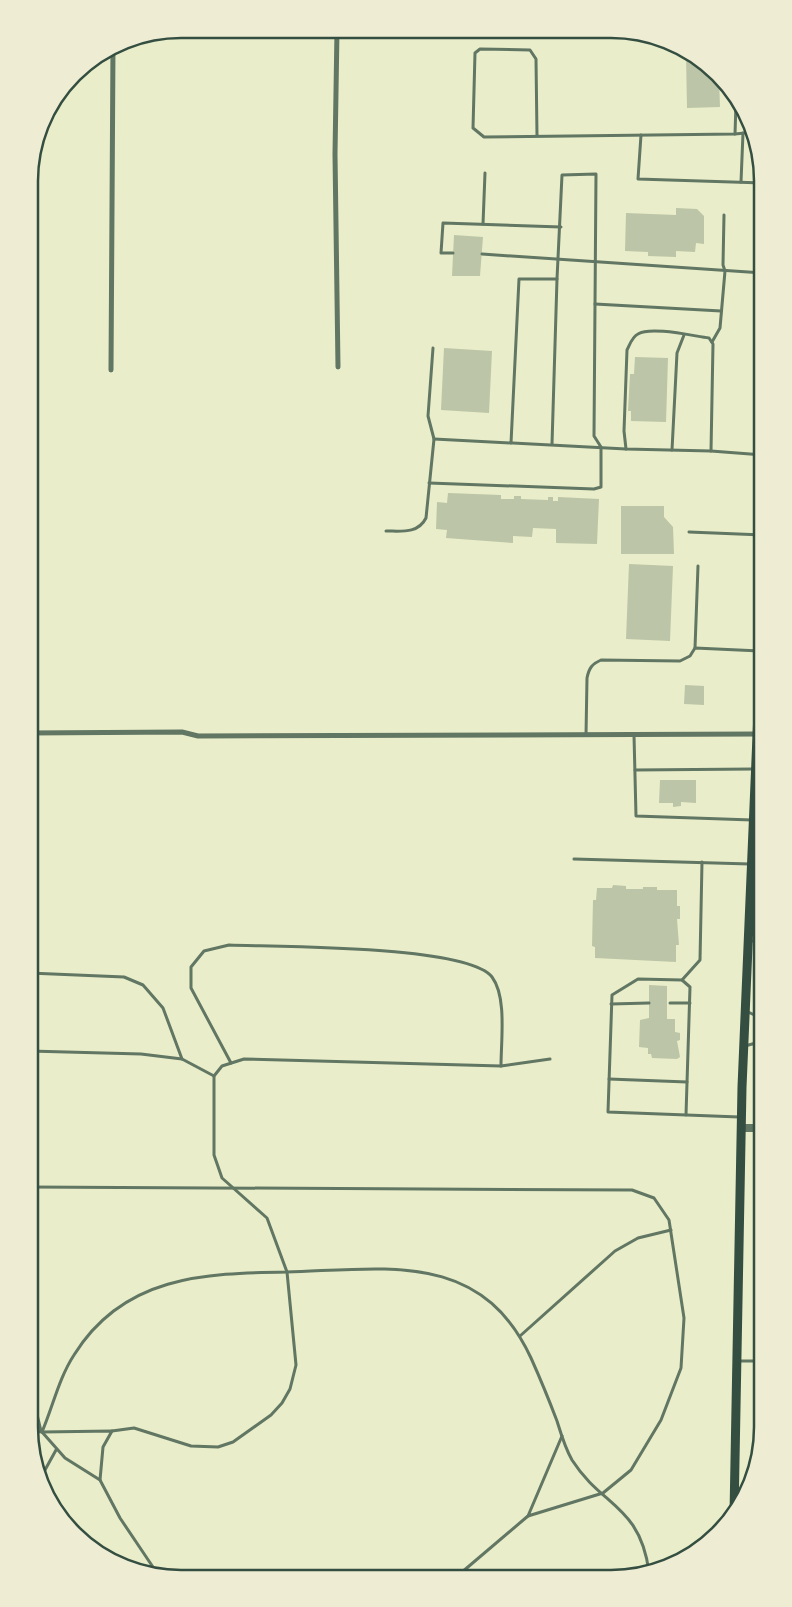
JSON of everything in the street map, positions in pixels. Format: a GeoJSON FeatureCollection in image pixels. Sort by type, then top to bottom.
{"type":"FeatureCollection","features":[{"type":"Feature","properties":{"kind":"main road"},"geometry":{"type":"LineString","coordinates":[[738,1492],[737,1361],[742,1117],[754,849]]}},
{"type":"Feature","properties":{"kind":"street"},"geometry":{"type":"LineString","coordinates":[[337,38],[335,154],[338,367]]}},
{"type":"Feature","properties":{"kind":"street"},"geometry":{"type":"LineString","coordinates":[[111,370],[113,55]]}},
{"type":"Feature","properties":{"kind":"street"},"geometry":{"type":"LineString","coordinates":[[38,733],[182,732],[198,736],[754,734]]}},
{"type":"Feature","properties":{"kind":"street"},"geometry":{"type":"LineString","coordinates":[[742,1128],[754,1128]]}},
{"type":"Feature","properties":{"kind":"lane"},"geometry":{"type":"LineString","coordinates":[[537,136],[536,60],[534,54],[530,50],[493,48],[485,48],[475,53],[473,128],[484,137],[746,133]]}},
{"type":"Feature","properties":{"kind":"lane"},"geometry":{"type":"LineString","coordinates":[[735,134],[736,110]]}},
{"type":"Feature","properties":{"kind":"lane"},"geometry":{"type":"LineString","coordinates":[[742,182],[743,133]]}},
{"type":"Feature","properties":{"kind":"lane"},"geometry":{"type":"LineString","coordinates":[[641,135],[638,179],[754,183]]}},
{"type":"Feature","properties":{"kind":"lane"},"geometry":{"type":"LineString","coordinates":[[483,224],[484,172]]}},
{"type":"Feature","properties":{"kind":"lane"},"geometry":{"type":"LineString","coordinates":[[430,483],[594,489],[601,487],[601,447],[594,436],[596,174],[562,175],[552,444]]}},
{"type":"Feature","properties":{"kind":"lane"},"geometry":{"type":"LineString","coordinates":[[711,451],[712,342],[720,328],[725,271],[723,265],[724,215]]}},
{"type":"Feature","properties":{"kind":"lane"},"geometry":{"type":"LineString","coordinates":[[453,253],[442,253],[443,224],[561,227]]}},
{"type":"Feature","properties":{"kind":"lane"},"geometry":{"type":"LineString","coordinates":[[482,254],[754,273]]}},
{"type":"Feature","properties":{"kind":"lane"},"geometry":{"type":"LineString","coordinates":[[511,442],[519,279],[557,279]]}},
{"type":"Feature","properties":{"kind":"lane"},"geometry":{"type":"LineString","coordinates":[[595,304],[721,311]]}},
{"type":"Feature","properties":{"kind":"lane"},"geometry":{"type":"LineString","coordinates":[[626,449],[624,431],[627,350],[632,340],[639,333],[653,331],[709,338],[712,342]]}},
{"type":"Feature","properties":{"kind":"lane"},"geometry":{"type":"LineString","coordinates":[[672,450],[677,353],[684,335]]}},
{"type":"Feature","properties":{"kind":"lane"},"geometry":{"type":"LineString","coordinates":[[386,531],[417,530],[423,526],[426,518],[434,439],[428,416],[433,348]]}},
{"type":"Feature","properties":{"kind":"lane"},"geometry":{"type":"LineString","coordinates":[[434,439],[754,454]]}},
{"type":"Feature","properties":{"kind":"lane"},"geometry":{"type":"LineString","coordinates":[[689,532],[754,535]]}},
{"type":"Feature","properties":{"kind":"lane"},"geometry":{"type":"LineString","coordinates":[[586,736],[587,678],[589,669],[594,663],[601,660],[680,661],[690,656],[695,648],[698,566]]}},
{"type":"Feature","properties":{"kind":"lane"},"geometry":{"type":"LineString","coordinates":[[695,648],[754,651]]}},
{"type":"Feature","properties":{"kind":"lane"},"geometry":{"type":"LineString","coordinates":[[634,735],[636,816],[754,820]]}},
{"type":"Feature","properties":{"kind":"lane"},"geometry":{"type":"LineString","coordinates":[[635,770],[754,769]]}},
{"type":"Feature","properties":{"kind":"lane"},"geometry":{"type":"LineString","coordinates":[[574,859],[753,864]]}},
{"type":"Feature","properties":{"kind":"lane"},"geometry":{"type":"LineString","coordinates":[[682,980],[700,960],[702,862]]}},
{"type":"Feature","properties":{"kind":"lane"},"geometry":{"type":"LineString","coordinates":[[749,940],[754,940]]}},
{"type":"Feature","properties":{"kind":"lane"},"geometry":{"type":"LineString","coordinates":[[231,1063],[191,988],[191,967],[204,951],[229,945],[422,953],[472,965],[490,975],[501,992],[501,1066]]}},
{"type":"Feature","properties":{"kind":"lane"},"geometry":{"type":"LineString","coordinates":[[38,973],[124,977],[143,985],[163,1008],[182,1059]]}},
{"type":"Feature","properties":{"kind":"lane"},"geometry":{"type":"LineString","coordinates":[[686,1115],[690,987],[682,980],[638,979],[612,995],[608,1112],[686,1115],[742,1117]]}},
{"type":"Feature","properties":{"kind":"lane"},"geometry":{"type":"LineString","coordinates":[[612,1004],[649,1003]]}},
{"type":"Feature","properties":{"kind":"lane"},"geometry":{"type":"LineString","coordinates":[[670,1003],[690,1003]]}},
{"type":"Feature","properties":{"kind":"lane"},"geometry":{"type":"LineString","coordinates":[[746,1011],[754,1015]]}},
{"type":"Feature","properties":{"kind":"lane"},"geometry":{"type":"LineString","coordinates":[[744,1046],[754,1043]]}},
{"type":"Feature","properties":{"kind":"lane"},"geometry":{"type":"LineString","coordinates":[[38,1051],[141,1054],[182,1059],[214,1076]]}},
{"type":"Feature","properties":{"kind":"lane"},"geometry":{"type":"LineString","coordinates":[[38,1431],[112,1431],[134,1428],[191,1446],[218,1447],[233,1442],[271,1415],[282,1403],[290,1389],[296,1365],[287,1272],[267,1218],[222,1178],[214,1155],[214,1076],[222,1066],[244,1059],[501,1066],[550,1059]]}},
{"type":"Feature","properties":{"kind":"lane"},"geometry":{"type":"LineString","coordinates":[[609,1079],[687,1082]]}},
{"type":"Feature","properties":{"kind":"lane"},"geometry":{"type":"LineString","coordinates":[[38,1186],[632,1190],[654,1198],[669,1220],[684,1318],[681,1368],[661,1420],[631,1470],[603,1493],[528,1516],[464,1570]]}},
{"type":"Feature","properties":{"kind":"lane"},"geometry":{"type":"LineString","coordinates":[[520,1336],[615,1251],[638,1238],[671,1230]]}},
{"type":"Feature","properties":{"kind":"lane"},"geometry":{"type":"LineString","coordinates":[[42,1432],[60,1384],[74,1355],[94,1330],[123,1305],[156,1287],[182,1280],[229,1274],[389,1268],[431,1274],[475,1290],[493,1302],[507,1317],[520,1336],[562,1436],[579,1470],[628,1517],[642,1538],[647,1565]]}},
{"type":"Feature","properties":{"kind":"lane"},"geometry":{"type":"LineString","coordinates":[[737,1361],[754,1361]]}},
{"type":"Feature","properties":{"kind":"lane"},"geometry":{"type":"LineString","coordinates":[[38,1416],[42,1432],[56,1450],[100,1480],[120,1518],[153,1566]]}},
{"type":"Feature","properties":{"kind":"lane"},"geometry":{"type":"LineString","coordinates":[[100,1480],[103,1447],[112,1431]]}},
{"type":"Feature","properties":{"kind":"lane"},"geometry":{"type":"LineString","coordinates":[[528,1516],[562,1436]]}},
{"type":"Feature","properties":{"kind":"lane"},"geometry":{"type":"LineString","coordinates":[[45,1471],[56,1450]]}},
{"type":"Feature","properties":{"kind":"building"},"geometry":{"type":"Polygon","coordinates":[[[686,59],[706,73],[719,86],[720,107],[687,108],[686,59]]]}},
{"type":"Feature","properties":{"kind":"building"},"geometry":{"type":"Polygon","coordinates":[[[676,208],[697,209],[704,216],[704,244],[696,243],[695,252],[676,251],[676,257],[648,256],[648,252],[625,251],[626,213],[676,215],[676,208]]]}},
{"type":"Feature","properties":{"kind":"building"},"geometry":{"type":"Polygon","coordinates":[[[454,235],[483,237],[480,276],[452,276],[454,235]]]}},
{"type":"Feature","properties":{"kind":"building"},"geometry":{"type":"Polygon","coordinates":[[[444,348],[492,351],[489,413],[441,410],[444,348]]]}},
{"type":"Feature","properties":{"kind":"building"},"geometry":{"type":"Polygon","coordinates":[[[635,357],[668,358],[666,422],[631,421],[631,411],[628,411],[630,374],[634,374],[635,357]]]}},
{"type":"Feature","properties":{"kind":"building"},"geometry":{"type":"Polygon","coordinates":[[[448,493],[501,495],[501,499],[514,499],[514,496],[521,496],[521,499],[548,500],[548,497],[553,497],[553,501],[558,501],[558,497],[599,499],[597,544],[556,543],[556,529],[533,528],[532,537],[513,536],[513,543],[446,538],[447,530],[436,529],[437,502],[447,503],[448,493]]]}},
{"type":"Feature","properties":{"kind":"building"},"geometry":{"type":"Polygon","coordinates":[[[621,506],[664,506],[664,517],[673,527],[674,554],[621,554],[621,506]]]}},
{"type":"Feature","properties":{"kind":"building"},"geometry":{"type":"Polygon","coordinates":[[[629,564],[673,566],[670,641],[626,639],[629,564]]]}},
{"type":"Feature","properties":{"kind":"building"},"geometry":{"type":"Polygon","coordinates":[[[685,685],[704,686],[704,705],[684,704],[685,685]]]}},
{"type":"Feature","properties":{"kind":"building"},"geometry":{"type":"Polygon","coordinates":[[[660,780],[696,780],[696,803],[681,802],[681,806],[673,807],[673,803],[659,803],[660,780]]]}},
{"type":"Feature","properties":{"kind":"building"},"geometry":{"type":"Polygon","coordinates":[[[613,885],[626,886],[626,889],[657,887],[657,890],[677,890],[677,906],[680,906],[680,919],[677,919],[679,945],[676,945],[676,962],[595,958],[595,947],[592,946],[593,900],[596,900],[597,888],[612,888],[613,885]]]}},
{"type":"Feature","properties":{"kind":"building"},"geometry":{"type":"Polygon","coordinates":[[[649,985],[667,986],[667,1019],[675,1019],[675,1032],[680,1033],[680,1040],[677,1041],[680,1057],[677,1059],[652,1058],[651,1054],[648,1054],[648,1048],[639,1047],[640,1020],[649,1018],[649,985]]]}}]}
